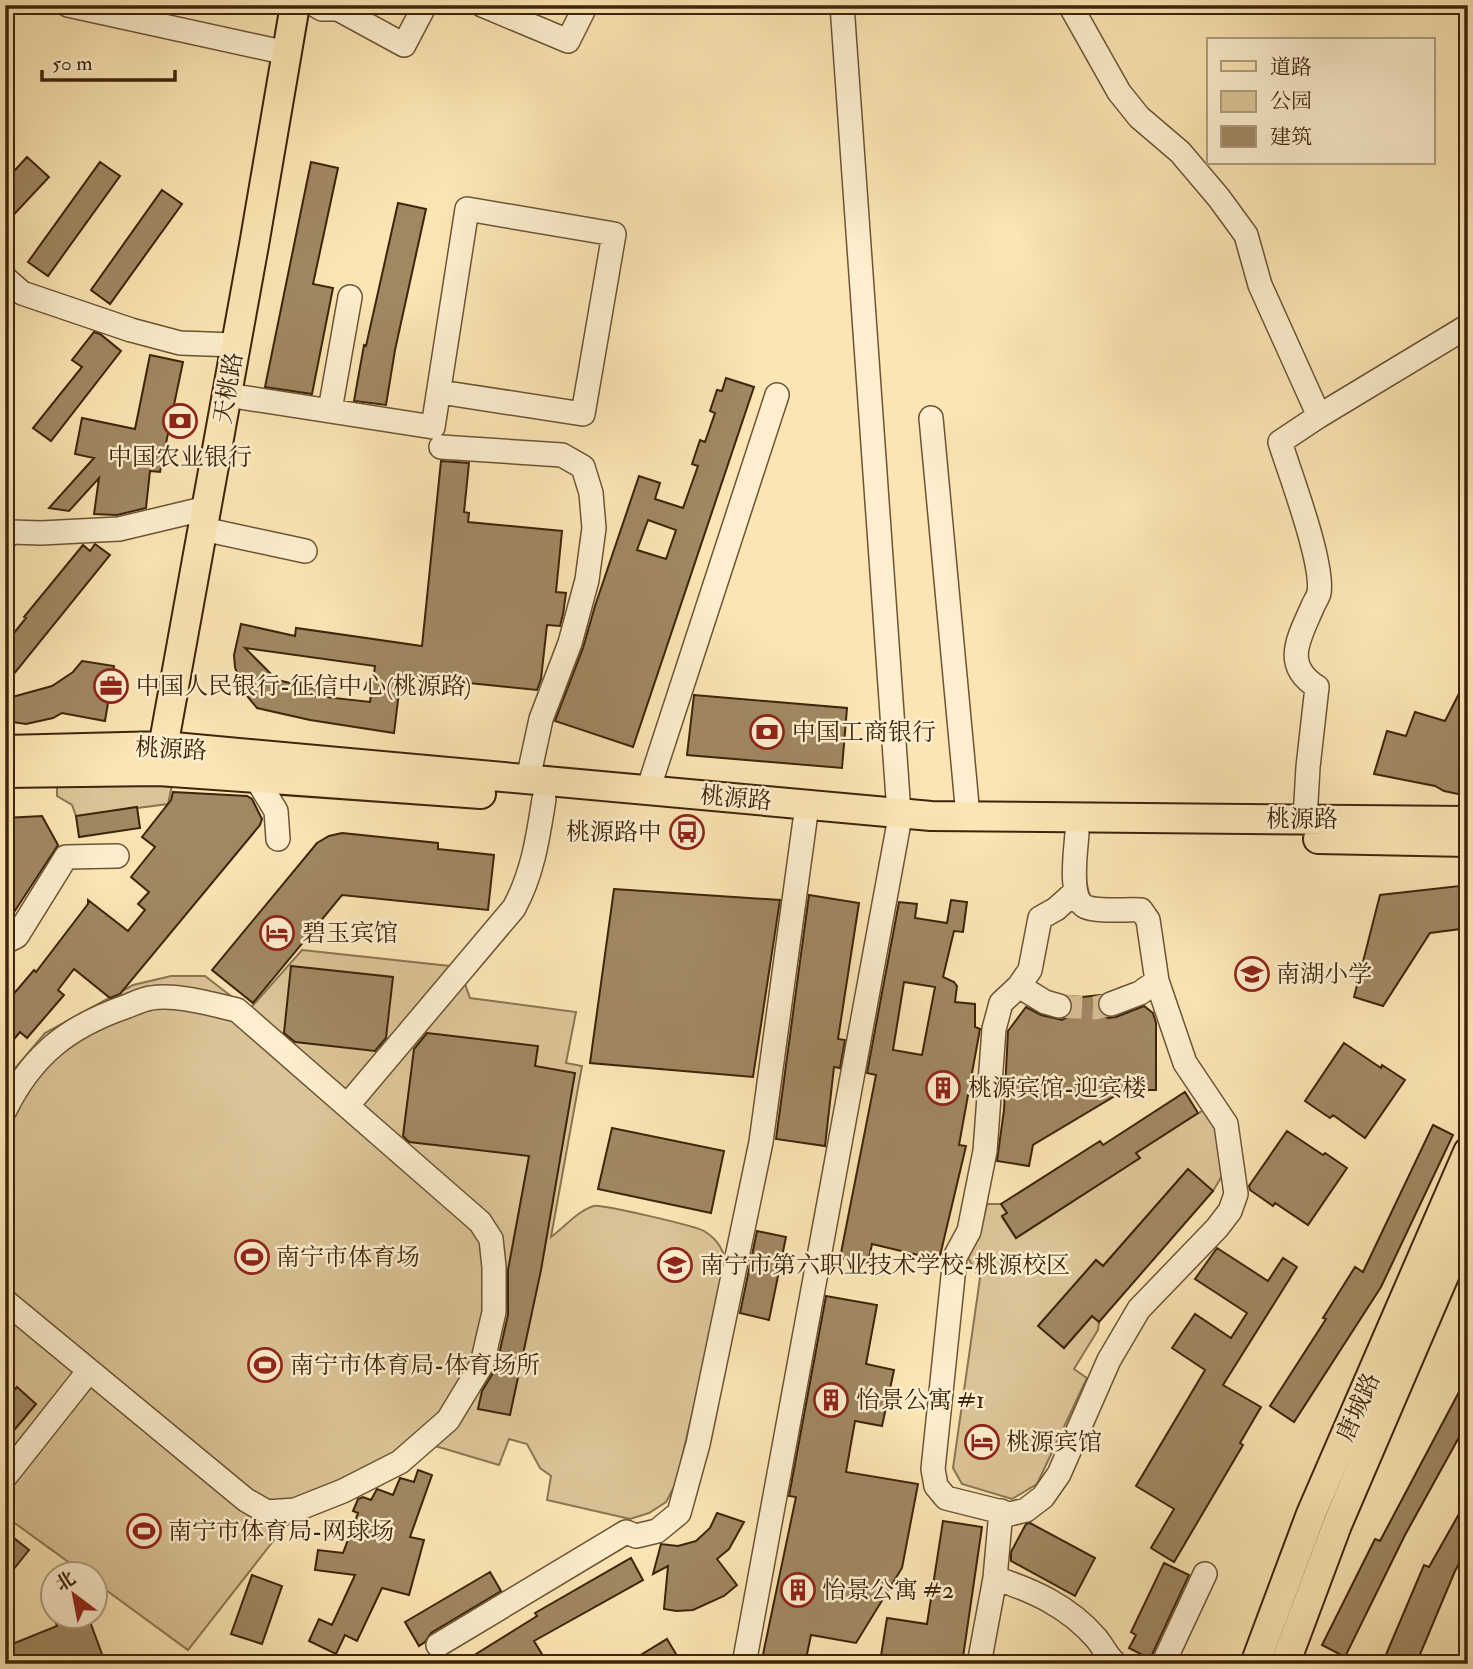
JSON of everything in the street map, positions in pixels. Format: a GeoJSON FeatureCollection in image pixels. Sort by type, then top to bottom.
{"type":"FeatureCollection","features":[{"type":"Feature","properties":{"kind":"main road","name":"天桃路"},"geometry":{"type":"LineString","coordinates":[[161,759],[295,5]]}},
{"type":"Feature","properties":{"kind":"main road","name":"桃源路"},"geometry":{"type":"LineString","coordinates":[[5,750],[125,746],[161,759],[256,778],[536,789],[648,790],[898,820],[1077,834],[1468,842]]}},
{"type":"Feature","properties":{"kind":"main road","name":"桃源路"},"geometry":{"type":"LineString","coordinates":[[5,773],[161,759],[536,789],[805,820],[898,820],[968,816],[1468,821]]}},
{"type":"Feature","properties":{"kind":"main road","name":"唐城路"},"geometry":{"type":"LineString","coordinates":[[1255,1664],[1311,1514],[1468,1152]]}},
{"type":"Feature","properties":{"kind":"main road","name":"唐城路"},"geometry":{"type":"LineString","coordinates":[[1285,1664],[1337,1525],[1468,1220]]}},
{"type":"Feature","properties":{"kind":"street"},"geometry":{"type":"LineString","coordinates":[[68,5],[287,53]]}},
{"type":"Feature","properties":{"kind":"street"},"geometry":{"type":"LineString","coordinates":[[315,5],[322,9],[338,9],[404,45],[425,5]]}},
{"type":"Feature","properties":{"kind":"street"},"geometry":{"type":"LineString","coordinates":[[482,5],[568,41],[586,5]]}},
{"type":"Feature","properties":{"kind":"street"},"geometry":{"type":"LineString","coordinates":[[744,1664],[898,820],[842,5]]}},
{"type":"Feature","properties":{"kind":"street"},"geometry":{"type":"LineString","coordinates":[[1070,5],[1119,92],[1139,117],[1180,152],[1246,234],[1260,285],[1319,416]]}},
{"type":"Feature","properties":{"kind":"street"},"geometry":{"type":"LineString","coordinates":[[227,395],[433,427],[467,209],[614,234],[583,414],[440,392]]}},
{"type":"Feature","properties":{"kind":"street"},"geometry":{"type":"LineString","coordinates":[[5,278],[22,293],[131,330],[180,343],[235,345]]}},
{"type":"Feature","properties":{"kind":"street"},"geometry":{"type":"LineString","coordinates":[[330,410],[350,297]]}},
{"type":"Feature","properties":{"kind":"street"},"geometry":{"type":"LineString","coordinates":[[1305,819],[1317,687],[1307,681],[1298,670],[1295,655],[1302,631],[1319,593],[1316,563],[1280,442],[1468,326]]}},
{"type":"Feature","properties":{"kind":"street"},"geometry":{"type":"LineString","coordinates":[[648,790],[777,395]]}},
{"type":"Feature","properties":{"kind":"street"},"geometry":{"type":"LineString","coordinates":[[931,418],[968,816]]}},
{"type":"Feature","properties":{"kind":"street"},"geometry":{"type":"LineString","coordinates":[[347,1106],[514,908],[525,887],[534,858],[541,719],[570,643],[587,580],[594,528],[591,493],[583,467],[562,455],[441,447]]}},
{"type":"Feature","properties":{"kind":"street"},"geometry":{"type":"LineString","coordinates":[[5,538],[11,531],[54,533],[119,529],[205,518],[305,551]]}},
{"type":"Feature","properties":{"kind":"street"},"geometry":{"type":"LineString","coordinates":[[256,778],[276,811],[278,839]]}},
{"type":"Feature","properties":{"kind":"street"},"geometry":{"type":"LineString","coordinates":[[438,1645],[626,1532],[636,1536],[657,1531],[680,1513],[698,1444],[761,1142],[805,820]]}},
{"type":"Feature","properties":{"kind":"street"},"geometry":{"type":"LineString","coordinates":[[1075,892],[1056,909],[1040,918],[1030,970],[1019,986],[1001,1003],[994,1029],[985,1151],[969,1231],[955,1257],[933,1469],[936,1486],[946,1498],[1010,1514],[1026,1510],[1043,1497],[1059,1474],[1109,1360],[1139,1309],[1217,1228],[1230,1211],[1236,1194],[1226,1124],[1185,1063],[1157,981],[1148,920],[1141,910],[1087,908],[1080,902],[1075,892],[1077,834]]}},
{"type":"Feature","properties":{"kind":"street"},"geometry":{"type":"LineString","coordinates":[[5,942],[17,936],[66,857],[117,856]]}},
{"type":"Feature","properties":{"kind":"street"},"geometry":{"type":"LineString","coordinates":[[1111,1004],[1140,993],[1157,981]]}},
{"type":"Feature","properties":{"kind":"street"},"geometry":{"type":"LineString","coordinates":[[1019,986],[1045,1002],[1059,1006]]}},
{"type":"Feature","properties":{"kind":"street"},"geometry":{"type":"LineString","coordinates":[[5,1110],[18,1083],[57,1041],[102,1015],[151,998],[199,1000],[237,1010],[480,1222],[491,1239],[494,1312],[482,1364],[448,1420],[400,1462],[343,1491],[295,1510],[267,1512],[246,1500],[5,1301]]}},
{"type":"Feature","properties":{"kind":"street"},"geometry":{"type":"LineString","coordinates":[[5,1477],[88,1372]]}},
{"type":"Feature","properties":{"kind":"street"},"geometry":{"type":"LineString","coordinates":[[979,1664],[995,1578],[1001,1511]]}},
{"type":"Feature","properties":{"kind":"street"},"geometry":{"type":"LineString","coordinates":[[1163,1664],[1205,1574]]}},
{"type":"Feature","properties":{"kind":"street"},"geometry":{"type":"LineString","coordinates":[[995,1578],[1034,1591],[1069,1613],[1096,1638],[1114,1663]]}},
{"type":"Feature","properties":{"kind":"green space"},"geometry":{"type":"Polygon","coordinates":[[[57,783],[172,785],[168,804],[76,816],[72,805],[57,796],[57,783]]]}},
{"type":"Feature","properties":{"kind":"green space","name":"南宁市体育局-体育场所"},"geometry":{"type":"Polygon","coordinates":[[[302,950],[459,967],[470,998],[576,1012],[566,1063],[582,1066],[551,1237],[588,1208],[613,1208],[704,1231],[721,1247],[725,1258],[726,1270],[676,1483],[666,1502],[649,1513],[630,1519],[547,1500],[551,1476],[540,1468],[527,1444],[509,1439],[499,1465],[432,1445],[327,1508],[285,1526],[188,1650],[108,1592],[108,1560],[66,1560],[5,1516],[5,1080],[45,1033],[133,985],[171,976],[205,976],[249,1010],[302,950]]]}},
{"type":"Feature","properties":{"kind":"green space"},"geometry":{"type":"Polygon","coordinates":[[[1205,1109],[1221,1133],[1225,1171],[1213,1191],[1188,1170],[1103,1266],[1096,1260],[1039,1326],[1064,1348],[1092,1316],[1099,1322],[1098,1330],[1074,1369],[1087,1378],[1037,1484],[1012,1499],[962,1484],[953,1468],[980,1278],[968,1258],[987,1204],[1001,1204],[1007,1213],[1002,1217],[1016,1238],[1139,1158],[1136,1153],[1205,1109]]]}},
{"type":"Feature","properties":{"kind":"building"},"geometry":{"type":"Polygon","coordinates":[[[27,157],[49,177],[5,224],[5,181],[27,157]]]}},
{"type":"Feature","properties":{"kind":"building"},"geometry":{"type":"Polygon","coordinates":[[[100,162],[120,176],[48,276],[28,262],[100,162]]]}},
{"type":"Feature","properties":{"kind":"building"},"geometry":{"type":"Polygon","coordinates":[[[311,162],[338,168],[313,284],[333,288],[312,394],[265,387],[311,162]]]}},
{"type":"Feature","properties":{"kind":"building"},"geometry":{"type":"Polygon","coordinates":[[[162,190],[182,204],[110,304],[91,290],[162,190]]]}},
{"type":"Feature","properties":{"kind":"building"},"geometry":{"type":"Polygon","coordinates":[[[398,203],[426,209],[395,350],[386,405],[354,401],[364,345],[366,346],[398,203]]]}},
{"type":"Feature","properties":{"kind":"building"},"geometry":{"type":"Polygon","coordinates":[[[94,332],[121,351],[51,441],[33,428],[82,367],[72,360],[94,332]]]}},
{"type":"Feature","properties":{"kind":"building"},"geometry":{"type":"Polygon","coordinates":[[[150,355],[183,362],[160,472],[150,471],[146,508],[117,515],[94,514],[99,478],[69,511],[49,508],[94,458],[75,454],[82,418],[135,429],[150,355]]]}},
{"type":"Feature","properties":{"kind":"building"},"geometry":{"type":"Polygon","coordinates":[[[726,378],[754,387],[633,747],[555,721],[583,648],[639,476],[660,483],[655,499],[683,508],[698,466],[692,464],[700,440],[705,442],[715,413],[710,411],[717,390],[722,391],[726,378]],[[648,520],[637,550],[666,559],[676,530],[648,520]]]}},
{"type":"Feature","properties":{"kind":"building"},"geometry":{"type":"Polygon","coordinates":[[[441,461],[469,463],[464,512],[469,513],[468,522],[562,531],[556,592],[566,593],[563,614],[560,626],[547,625],[541,679],[537,690],[401,676],[394,733],[310,720],[257,708],[242,690],[234,655],[241,624],[295,636],[296,628],[422,646],[441,461]],[[245,648],[277,680],[318,689],[316,696],[370,702],[375,666],[245,648]]]}},
{"type":"Feature","properties":{"kind":"building"},"geometry":{"type":"Polygon","coordinates":[[[95,544],[110,555],[5,685],[5,644],[83,545],[90,551],[95,544]]]}},
{"type":"Feature","properties":{"kind":"building"},"geometry":{"type":"Polygon","coordinates":[[[82,661],[114,666],[105,721],[62,713],[53,718],[26,724],[5,721],[5,699],[52,686],[73,672],[82,661]]]}},
{"type":"Feature","properties":{"kind":"building"},"geometry":{"type":"Polygon","coordinates":[[[1468,676],[1468,792],[1458,794],[1435,786],[1374,774],[1387,731],[1406,736],[1415,712],[1445,721],[1468,676]]]}},
{"type":"Feature","properties":{"kind":"building","name":"中国工商银行"},"geometry":{"type":"Polygon","coordinates":[[[694,695],[847,708],[842,768],[687,755],[694,695]]]}},
{"type":"Feature","properties":{"kind":"building"},"geometry":{"type":"Polygon","coordinates":[[[173,792],[247,796],[252,799],[262,819],[260,825],[120,994],[110,998],[74,969],[58,990],[64,995],[27,1038],[20,1032],[5,1050],[5,1004],[34,970],[36,972],[88,904],[88,900],[128,931],[145,910],[138,904],[149,892],[131,877],[155,847],[142,837],[171,800],[173,792]]]}},
{"type":"Feature","properties":{"kind":"building"},"geometry":{"type":"Polygon","coordinates":[[[137,807],[140,828],[79,837],[76,816],[137,807]]]}},
{"type":"Feature","properties":{"kind":"building"},"geometry":{"type":"Polygon","coordinates":[[[42,816],[58,845],[5,926],[5,818],[42,816]]]}},
{"type":"Feature","properties":{"kind":"building"},"geometry":{"type":"Polygon","coordinates":[[[342,833],[438,843],[438,849],[494,855],[488,910],[342,895],[253,1003],[212,970],[317,843],[342,833]]]}},
{"type":"Feature","properties":{"kind":"building"},"geometry":{"type":"Polygon","coordinates":[[[1468,885],[1468,928],[1430,933],[1383,1006],[1354,997],[1380,895],[1468,885]]]}},
{"type":"Feature","properties":{"kind":"building"},"geometry":{"type":"Polygon","coordinates":[[[614,889],[780,900],[753,1077],[590,1063],[614,889]]]}},
{"type":"Feature","properties":{"kind":"building"},"geometry":{"type":"Polygon","coordinates":[[[809,895],[859,903],[838,1039],[845,1040],[840,1068],[834,1067],[825,1146],[776,1139],[809,895]]]}},
{"type":"Feature","properties":{"kind":"building"},"geometry":{"type":"Polygon","coordinates":[[[951,900],[967,902],[963,932],[954,931],[943,977],[957,986],[955,1002],[975,1004],[975,1027],[980,1029],[959,1145],[966,1146],[939,1260],[872,1244],[868,1263],[840,1258],[876,1075],[867,1073],[899,902],[917,904],[915,918],[947,923],[951,900]],[[904,982],[893,1050],[922,1055],[935,987],[904,982]]]}},
{"type":"Feature","properties":{"kind":"building"},"geometry":{"type":"Polygon","coordinates":[[[291,966],[393,977],[386,1038],[375,1051],[295,1042],[284,1033],[291,966]]]}},
{"type":"Feature","properties":{"kind":"building"},"geometry":{"type":"Polygon","coordinates":[[[1101,995],[1097,1001],[1098,1008],[1108,1018],[1144,1006],[1153,1013],[1156,1023],[1156,1090],[1125,1090],[1033,1145],[1029,1166],[997,1161],[1004,1110],[1008,1031],[1026,1007],[1041,1015],[1062,1020],[1069,1016],[1073,1009],[1068,996],[1101,995]]]}},
{"type":"Feature","properties":{"kind":"building"},"geometry":{"type":"Polygon","coordinates":[[[427,1033],[538,1046],[535,1066],[575,1073],[541,1270],[510,1415],[478,1409],[482,1391],[496,1368],[508,1315],[508,1270],[529,1156],[409,1142],[403,1136],[414,1049],[427,1033]]]}},
{"type":"Feature","properties":{"kind":"building"},"geometry":{"type":"Polygon","coordinates":[[[1344,1043],[1381,1068],[1382,1065],[1405,1080],[1365,1138],[1333,1115],[1330,1118],[1305,1101],[1344,1043]]]}},
{"type":"Feature","properties":{"kind":"building"},"geometry":{"type":"Polygon","coordinates":[[[1185,1092],[1198,1113],[1136,1153],[1140,1158],[1016,1238],[1002,1216],[1007,1213],[1001,1204],[1100,1141],[1103,1145],[1185,1092]]]}},
{"type":"Feature","properties":{"kind":"building"},"geometry":{"type":"Polygon","coordinates":[[[1433,1125],[1453,1135],[1381,1287],[1294,1422],[1270,1406],[1326,1319],[1323,1318],[1355,1267],[1363,1272],[1433,1125]]]}},
{"type":"Feature","properties":{"kind":"building"},"geometry":{"type":"Polygon","coordinates":[[[612,1128],[724,1151],[711,1213],[598,1189],[612,1128]]]}},
{"type":"Feature","properties":{"kind":"building"},"geometry":{"type":"Polygon","coordinates":[[[1287,1131],[1347,1168],[1308,1225],[1275,1203],[1273,1206],[1250,1190],[1249,1186],[1287,1131]]]}},
{"type":"Feature","properties":{"kind":"building"},"geometry":{"type":"Polygon","coordinates":[[[1188,1169],[1213,1191],[1099,1322],[1092,1316],[1064,1348],[1038,1326],[1096,1260],[1103,1266],[1188,1169]]]}},
{"type":"Feature","properties":{"kind":"building"},"geometry":{"type":"Polygon","coordinates":[[[757,1231],[786,1237],[769,1320],[740,1313],[757,1231]]]}},
{"type":"Feature","properties":{"kind":"building"},"geometry":{"type":"Polygon","coordinates":[[[1217,1248],[1268,1281],[1283,1258],[1297,1267],[1223,1385],[1261,1407],[1240,1443],[1243,1445],[1174,1562],[1151,1548],[1174,1509],[1136,1486],[1205,1370],[1172,1348],[1195,1314],[1231,1338],[1247,1313],[1195,1279],[1217,1248]]]}},
{"type":"Feature","properties":{"kind":"building"},"geometry":{"type":"Polygon","coordinates":[[[826,1296],[877,1305],[866,1364],[894,1370],[882,1426],[855,1421],[846,1472],[918,1484],[902,1568],[856,1643],[811,1635],[805,1664],[761,1664],[796,1497],[789,1496],[826,1296]]]}},
{"type":"Feature","properties":{"kind":"building"},"geometry":{"type":"Polygon","coordinates":[[[1468,1375],[1468,1421],[1405,1535],[1345,1657],[1322,1645],[1375,1539],[1380,1541],[1468,1375]]]}},
{"type":"Feature","properties":{"kind":"building"},"geometry":{"type":"Polygon","coordinates":[[[17,1387],[36,1404],[5,1441],[5,1400],[17,1387]]]}},
{"type":"Feature","properties":{"kind":"building"},"geometry":{"type":"Polygon","coordinates":[[[418,1470],[432,1475],[410,1537],[424,1540],[409,1595],[382,1588],[357,1641],[345,1635],[336,1654],[309,1641],[319,1619],[332,1625],[355,1575],[315,1570],[318,1550],[343,1553],[358,1513],[353,1511],[358,1499],[363,1497],[371,1500],[377,1489],[393,1495],[400,1478],[414,1482],[418,1470]]]}},
{"type":"Feature","properties":{"kind":"building"},"geometry":{"type":"Polygon","coordinates":[[[1468,1498],[1468,1548],[1455,1571],[1416,1664],[1382,1664],[1424,1565],[1429,1567],[1468,1498]]]}},
{"type":"Feature","properties":{"kind":"building"},"geometry":{"type":"Polygon","coordinates":[[[717,1513],[744,1522],[729,1549],[717,1559],[737,1585],[724,1596],[693,1610],[664,1609],[668,1566],[653,1574],[661,1544],[678,1546],[696,1541],[710,1528],[717,1513]]]}},
{"type":"Feature","properties":{"kind":"building"},"geometry":{"type":"Polygon","coordinates":[[[943,1521],[982,1527],[962,1664],[880,1662],[887,1618],[927,1624],[943,1521]]]}},
{"type":"Feature","properties":{"kind":"building"},"geometry":{"type":"Polygon","coordinates":[[[1030,1523],[1095,1558],[1075,1596],[1011,1561],[1011,1552],[1026,1524],[1030,1523]]]}},
{"type":"Feature","properties":{"kind":"building"},"geometry":{"type":"Polygon","coordinates":[[[5,1531],[29,1550],[5,1580],[5,1531]]]}},
{"type":"Feature","properties":{"kind":"building"},"geometry":{"type":"Polygon","coordinates":[[[631,1558],[643,1580],[534,1641],[548,1664],[460,1664],[537,1616],[535,1613],[631,1558]]]}},
{"type":"Feature","properties":{"kind":"building"},"geometry":{"type":"Polygon","coordinates":[[[1164,1563],[1189,1575],[1150,1659],[1129,1648],[1136,1635],[1131,1632],[1164,1563]]]}},
{"type":"Feature","properties":{"kind":"building"},"geometry":{"type":"Polygon","coordinates":[[[490,1572],[501,1591],[431,1633],[419,1646],[405,1622],[490,1572]]]}},
{"type":"Feature","properties":{"kind":"building"},"geometry":{"type":"Polygon","coordinates":[[[252,1575],[282,1586],[262,1644],[231,1634],[252,1575]]]}},
{"type":"Feature","properties":{"kind":"building"},"geometry":{"type":"Polygon","coordinates":[[[47,1630],[93,1630],[103,1657],[85,1664],[5,1664],[5,1647],[47,1630]]]}},
{"type":"Feature","properties":{"kind":"building"},"geometry":{"type":"Polygon","coordinates":[[[667,1639],[682,1664],[626,1664],[667,1639]]]}},
{"type":"Feature","properties":{"kind":"tunnel"},"geometry":{"type":"LineString","coordinates":[[1059,1006],[1095,1008],[1111,1004]]}},
{"type":"Feature","properties":{"kind":"place","name":"中国农业银行"},"geometry":{"type":"Point","coordinates":[180,421]}},
{"type":"Feature","properties":{"kind":"place","name":"中国人民银行-征信中心(桃源路)"},"geometry":{"type":"Point","coordinates":[111,686]}},
{"type":"Feature","properties":{"kind":"place","name":"中国工商银行"},"geometry":{"type":"Point","coordinates":[767,732]}},
{"type":"Feature","properties":{"kind":"place","name":"桃源路中"},"geometry":{"type":"Point","coordinates":[687,832]}},
{"type":"Feature","properties":{"kind":"place","name":"碧玉宾馆"},"geometry":{"type":"Point","coordinates":[277,933]}},
{"type":"Feature","properties":{"kind":"place","name":"南湖小学"},"geometry":{"type":"Point","coordinates":[1252,974]}},
{"type":"Feature","properties":{"kind":"place","name":"桃源宾馆-迎宾楼"},"geometry":{"type":"Point","coordinates":[943,1088]}},
{"type":"Feature","properties":{"kind":"place","name":"南宁市体育场"},"geometry":{"type":"Point","coordinates":[252,1257]}},
{"type":"Feature","properties":{"kind":"place","name":"南宁市第六职业技术学校-桃源校区"},"geometry":{"type":"Point","coordinates":[675,1265]}},
{"type":"Feature","properties":{"kind":"place","name":"南宁市体育局-体育场所"},"geometry":{"type":"Point","coordinates":[265,1365]}},
{"type":"Feature","properties":{"kind":"place","name":"怡景公寓 #1"},"geometry":{"type":"Point","coordinates":[831,1400]}},
{"type":"Feature","properties":{"kind":"place","name":"桃源宾馆"},"geometry":{"type":"Point","coordinates":[982,1442]}},
{"type":"Feature","properties":{"kind":"place","name":"南宁市体育局-网球场"},"geometry":{"type":"Point","coordinates":[144,1531]}},
{"type":"Feature","properties":{"kind":"place","name":"怡景公寓 #2"},"geometry":{"type":"Point","coordinates":[798,1590]}}]}
